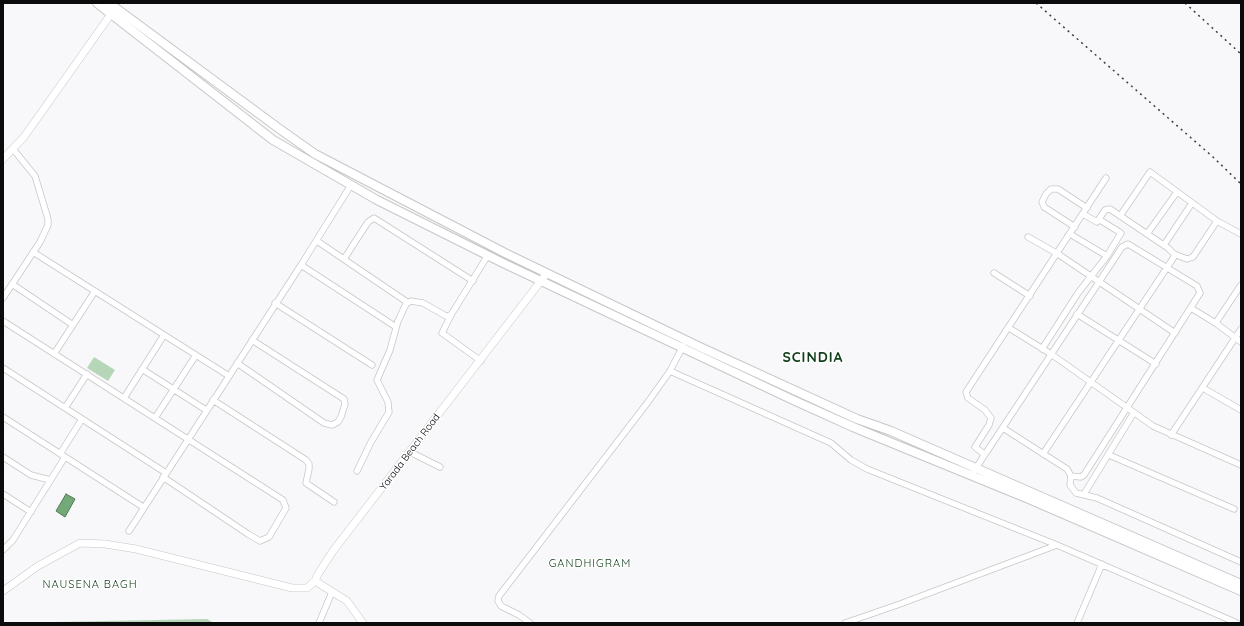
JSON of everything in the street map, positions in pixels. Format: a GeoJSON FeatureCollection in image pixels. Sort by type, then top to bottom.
{"type":"FeatureCollection","features":[{"type":"Feature","properties":{"kind":"main road"},"geometry":{"type":"LineString","coordinates":[[97,3],[274,140],[351,185],[488,255],[682,348],[729,364]]}},
{"type":"Feature","properties":{"kind":"main road"},"geometry":{"type":"LineString","coordinates":[[109,3],[315,154],[505,254],[684,340],[853,427],[974,471],[1241,584]]}},
{"type":"Feature","properties":{"kind":"main road"},"geometry":{"type":"LineString","coordinates":[[974,471],[1241,591]]}},
{"type":"Feature","properties":{"kind":"street"},"geometry":{"type":"LineString","coordinates":[[3,159],[24,137],[111,14]]}},
{"type":"Feature","properties":{"kind":"street"},"geometry":{"type":"LineString","coordinates":[[3,298],[33,252],[48,225],[48,219],[35,176],[13,149]]}},
{"type":"Feature","properties":{"kind":"street"},"geometry":{"type":"LineString","coordinates":[[1120,216],[1150,172],[1192,204],[1217,221],[1241,234]]}},
{"type":"Feature","properties":{"kind":"street"},"geometry":{"type":"LineString","coordinates":[[984,454],[975,447],[989,425],[991,418],[985,410],[968,398],[966,392],[1058,254],[1106,178]]}},
{"type":"Feature","properties":{"kind":"street"},"geometry":{"type":"LineString","coordinates":[[129,531],[275,303],[317,241],[351,185]]}},
{"type":"Feature","properties":{"kind":"street"},"geometry":{"type":"LineString","coordinates":[[1075,227],[1044,207],[1042,202],[1046,194],[1051,189],[1058,189],[1087,208]]}},
{"type":"Feature","properties":{"kind":"street"},"geometry":{"type":"LineString","coordinates":[[1147,234],[1177,192]]}},
{"type":"Feature","properties":{"kind":"street"},"geometry":{"type":"LineString","coordinates":[[1164,245],[1192,204]]}},
{"type":"Feature","properties":{"kind":"street"},"geometry":{"type":"LineString","coordinates":[[1100,220],[1105,210],[1108,209],[1164,245],[1174,254],[1187,259],[1193,257],[1217,221]]}},
{"type":"Feature","properties":{"kind":"street"},"geometry":{"type":"LineString","coordinates":[[1042,349],[1078,293],[1107,256],[1121,233],[1100,220],[1093,221],[1083,214]]}},
{"type":"Feature","properties":{"kind":"street"},"geometry":{"type":"LineString","coordinates":[[344,259],[368,222],[374,218],[473,281]]}},
{"type":"Feature","properties":{"kind":"street"},"geometry":{"type":"LineString","coordinates":[[1070,234],[1107,256]]}},
{"type":"Feature","properties":{"kind":"street"},"geometry":{"type":"LineString","coordinates":[[1028,237],[1058,254],[1175,333]]}},
{"type":"Feature","properties":{"kind":"street"},"geometry":{"type":"LineString","coordinates":[[317,241],[407,302],[411,301],[423,303],[446,316],[451,314]]}},
{"type":"Feature","properties":{"kind":"street"},"geometry":{"type":"LineString","coordinates":[[974,471],[1077,314],[1125,244],[1128,244],[1199,288],[1200,293],[1084,475],[1081,477],[1071,476]]}},
{"type":"Feature","properties":{"kind":"street"},"geometry":{"type":"LineString","coordinates":[[33,252],[229,376]]}},
{"type":"Feature","properties":{"kind":"street"},"geometry":{"type":"LineString","coordinates":[[1043,454],[1167,268],[1174,254]]}},
{"type":"Feature","properties":{"kind":"street"},"geometry":{"type":"LineString","coordinates":[[481,361],[442,333],[451,314],[488,255]]}},
{"type":"Feature","properties":{"kind":"street"},"geometry":{"type":"LineString","coordinates":[[301,265],[396,327]]}},
{"type":"Feature","properties":{"kind":"street","name":"Yarada Beach Road"},"geometry":{"type":"LineString","coordinates":[[315,581],[333,551],[410,452],[447,401],[481,361],[499,334],[547,273]]}},
{"type":"Feature","properties":{"kind":"street"},"geometry":{"type":"LineString","coordinates":[[994,273],[1030,296]]}},
{"type":"Feature","properties":{"kind":"street"},"geometry":{"type":"LineString","coordinates":[[12,284],[73,325]]}},
{"type":"Feature","properties":{"kind":"street"},"geometry":{"type":"LineString","coordinates":[[1217,324],[1217,321],[1241,286]]}},
{"type":"Feature","properties":{"kind":"street"},"geometry":{"type":"LineString","coordinates":[[54,354],[95,291]]}},
{"type":"Feature","properties":{"kind":"street"},"geometry":{"type":"LineString","coordinates":[[357,471],[371,442],[389,412],[388,402],[377,380],[390,350],[396,327],[407,302]]}},
{"type":"Feature","properties":{"kind":"street"},"geometry":{"type":"LineString","coordinates":[[275,303],[372,365]]}},
{"type":"Feature","properties":{"kind":"street"},"geometry":{"type":"LineString","coordinates":[[1191,308],[1217,324],[1241,342]]}},
{"type":"Feature","properties":{"kind":"street"},"geometry":{"type":"LineString","coordinates":[[1077,314],[1156,364]]}},
{"type":"Feature","properties":{"kind":"street"},"geometry":{"type":"LineString","coordinates":[[3,321],[283,500],[286,508],[269,537],[260,540],[254,539],[66,408],[3,368]]}},
{"type":"Feature","properties":{"kind":"street"},"geometry":{"type":"LineString","coordinates":[[1009,328],[1051,354],[1133,414],[1171,435],[1241,465]]}},
{"type":"Feature","properties":{"kind":"street"},"geometry":{"type":"LineString","coordinates":[[1171,435],[1241,329]]}},
{"type":"Feature","properties":{"kind":"street"},"geometry":{"type":"LineString","coordinates":[[124,398],[164,335]]}},
{"type":"Feature","properties":{"kind":"street"},"geometry":{"type":"LineString","coordinates":[[237,363],[324,423],[332,425],[338,422],[345,404],[344,399],[252,340]]}},
{"type":"Feature","properties":{"kind":"street"},"geometry":{"type":"LineString","coordinates":[[530,623],[519,615],[501,606],[498,601],[499,596],[670,371],[682,348],[684,340]]}},
{"type":"Feature","properties":{"kind":"street"},"geometry":{"type":"LineString","coordinates":[[155,418],[196,355]]}},
{"type":"Feature","properties":{"kind":"street"},"geometry":{"type":"LineString","coordinates":[[142,369],[206,410]]}},
{"type":"Feature","properties":{"kind":"street"},"geometry":{"type":"LineString","coordinates":[[670,371],[831,443],[851,460],[867,468],[1057,545],[1237,623]]}},
{"type":"Feature","properties":{"kind":"street"},"geometry":{"type":"LineString","coordinates":[[66,408],[86,374]]}},
{"type":"Feature","properties":{"kind":"street"},"geometry":{"type":"LineString","coordinates":[[1203,388],[1241,410]]}},
{"type":"Feature","properties":{"kind":"street"},"geometry":{"type":"LineString","coordinates":[[213,400],[306,460],[309,469],[306,483],[334,502]]}},
{"type":"Feature","properties":{"kind":"street"},"geometry":{"type":"LineString","coordinates":[[1084,494],[1133,414]]}},
{"type":"Feature","properties":{"kind":"street"},"geometry":{"type":"LineString","coordinates":[[3,417],[143,507]]}},
{"type":"Feature","properties":{"kind":"street"},"geometry":{"type":"LineString","coordinates":[[3,550],[8,546],[31,512],[50,480],[82,419]]}},
{"type":"Feature","properties":{"kind":"street"},"geometry":{"type":"LineString","coordinates":[[1003,428],[1067,469],[1071,476],[1070,485],[1072,490],[1076,493],[1097,498],[1241,562]]}},
{"type":"Feature","properties":{"kind":"street"},"geometry":{"type":"LineString","coordinates":[[410,452],[440,466]]}},
{"type":"Feature","properties":{"kind":"street"},"geometry":{"type":"LineString","coordinates":[[1109,455],[1234,509]]}},
{"type":"Feature","properties":{"kind":"street"},"geometry":{"type":"LineString","coordinates":[[3,457],[31,475],[50,480]]}},
{"type":"Feature","properties":{"kind":"street"},"geometry":{"type":"LineString","coordinates":[[3,494],[31,512]]}},
{"type":"Feature","properties":{"kind":"street"},"geometry":{"type":"LineString","coordinates":[[3,591],[38,566],[80,543],[105,544],[136,549],[292,588],[307,588],[315,581],[351,605],[363,623]]}},
{"type":"Feature","properties":{"kind":"street"},"geometry":{"type":"LineString","coordinates":[[845,623],[1057,545]]}},
{"type":"Feature","properties":{"kind":"street"},"geometry":{"type":"LineString","coordinates":[[1077,623],[1102,564]]}},
{"type":"Feature","properties":{"kind":"street"},"geometry":{"type":"LineString","coordinates":[[319,623],[332,592]]}},
{"type":"Feature","properties":{"kind":"shaded area"},"geometry":{"type":"Polygon","coordinates":[[[94,357],[115,370],[108,381],[87,368],[94,357]]]}},
{"type":"Feature","properties":{"kind":"shaded area"},"geometry":{"type":"Polygon","coordinates":[[[66,494],[75,499],[65,517],[56,511],[66,494]]]}},
{"type":"Feature","properties":{"kind":"shaded area"},"geometry":{"type":"Polygon","coordinates":[[[207,619],[214,623],[3,623],[207,619]]]}},
{"type":"Feature","properties":{"kind":"railway"},"geometry":{"type":"LineString","coordinates":[[1036,3],[1213,157],[1241,184]]}},
{"type":"Feature","properties":{"kind":"railway"},"geometry":{"type":"LineString","coordinates":[[1185,3],[1241,54]]}},
{"type":"Feature","properties":{"kind":"district","name":"SCINDIA"},"geometry":{"type":"Point","coordinates":[813,358]}},
{"type":"Feature","properties":{"kind":"district","name":"GANDHIGRAM"},"geometry":{"type":"Point","coordinates":[590,564]}},
{"type":"Feature","properties":{"kind":"district","name":"NAUSENA BAGH"},"geometry":{"type":"Point","coordinates":[90,585]}}]}
